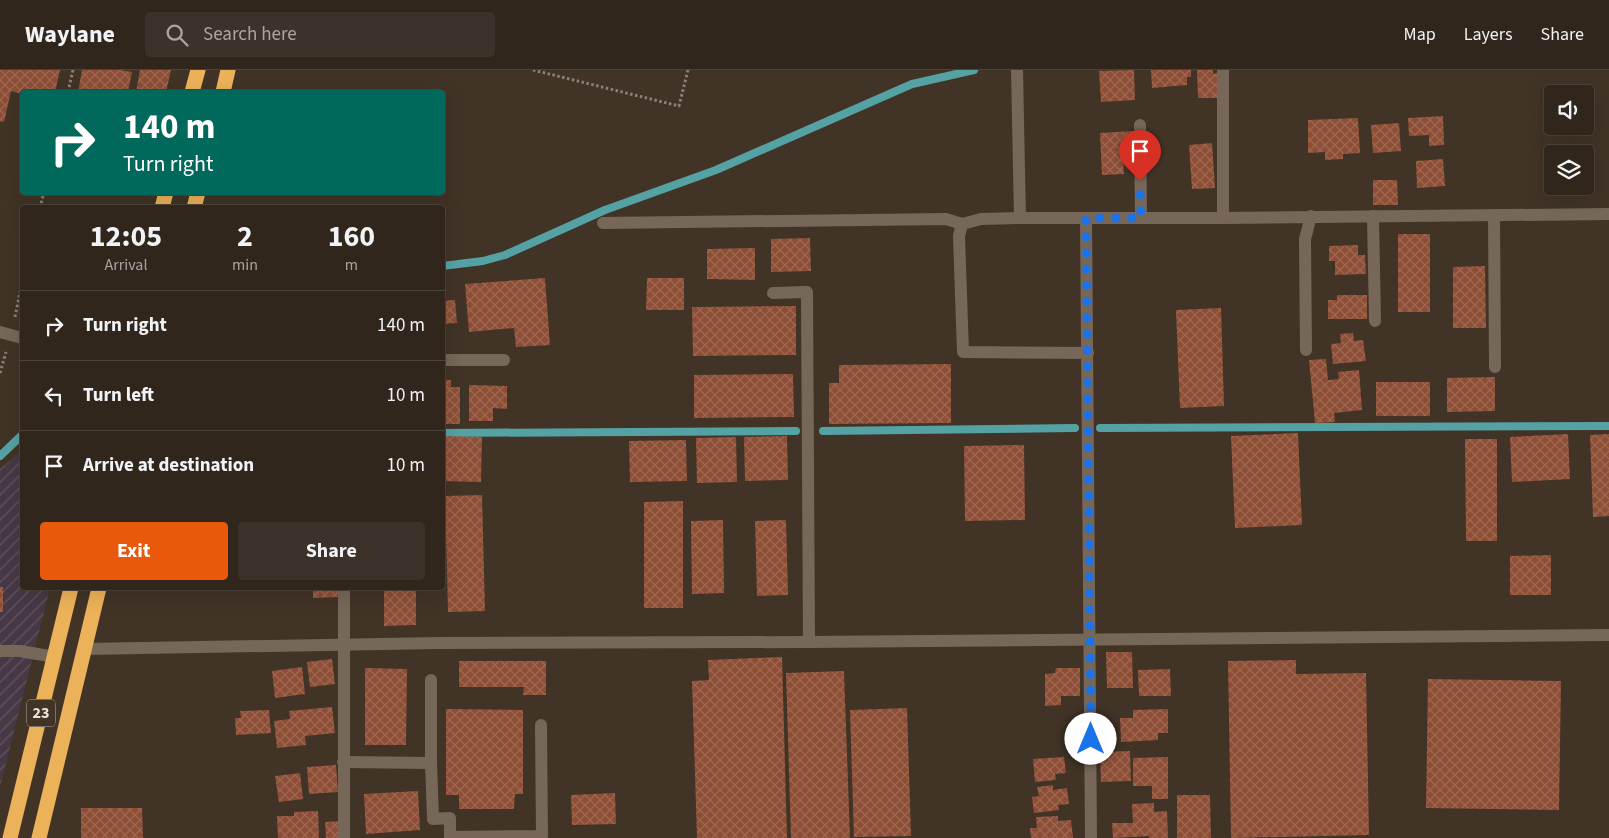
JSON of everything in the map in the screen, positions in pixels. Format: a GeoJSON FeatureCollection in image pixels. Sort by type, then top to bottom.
{"type":"FeatureCollection","features":[{"type":"Feature","properties":{"kind":"highway"},"geometry":{"type":"LineString","coordinates":[[193,90],[198,70]]}},
{"type":"Feature","properties":{"kind":"highway"},"geometry":{"type":"LineString","coordinates":[[223,90],[228,70]]}},
{"type":"Feature","properties":{"kind":"highway","name":"23"},"geometry":{"type":"LineString","coordinates":[[10,838],[71,590]]}},
{"type":"Feature","properties":{"kind":"highway","name":"23"},"geometry":{"type":"LineString","coordinates":[[39,838],[98,590]]}},
{"type":"Feature","properties":{"kind":"street"},"geometry":{"type":"LineString","coordinates":[[1017,70],[1020,218]]}},
{"type":"Feature","properties":{"kind":"street"},"geometry":{"type":"LineString","coordinates":[[1223,70],[1223,218]]}},
{"type":"Feature","properties":{"kind":"street"},"geometry":{"type":"LineString","coordinates":[[1140,124],[1141,218]]}},
{"type":"Feature","properties":{"kind":"street"},"geometry":{"type":"LineString","coordinates":[[602,223],[946,218],[962,224],[981,219],[1020,218],[1609,214]]}},
{"type":"Feature","properties":{"kind":"street"},"geometry":{"type":"LineString","coordinates":[[1494,215],[1495,367]]}},
{"type":"Feature","properties":{"kind":"street"},"geometry":{"type":"LineString","coordinates":[[1306,350],[1305,239],[1312,216]]}},
{"type":"Feature","properties":{"kind":"street"},"geometry":{"type":"LineString","coordinates":[[1373,216],[1376,321]]}},
{"type":"Feature","properties":{"kind":"street"},"geometry":{"type":"LineString","coordinates":[[1086,218],[1091,838]]}},
{"type":"Feature","properties":{"kind":"street"},"geometry":{"type":"LineString","coordinates":[[962,224],[959,236],[963,352],[1088,353]]}},
{"type":"Feature","properties":{"kind":"street"},"geometry":{"type":"LineString","coordinates":[[773,293],[807,292],[810,642]]}},
{"type":"Feature","properties":{"kind":"street"},"geometry":{"type":"LineString","coordinates":[[0,332],[20,337]]}},
{"type":"Feature","properties":{"kind":"street"},"geometry":{"type":"LineString","coordinates":[[445,360],[504,360]]}},
{"type":"Feature","properties":{"kind":"street"},"geometry":{"type":"LineString","coordinates":[[344,590],[344,838]]}},
{"type":"Feature","properties":{"kind":"street"},"geometry":{"type":"LineString","coordinates":[[84,648],[448,643],[1609,635]]}},
{"type":"Feature","properties":{"kind":"street"},"geometry":{"type":"LineString","coordinates":[[0,651],[20,651],[55,657]]}},
{"type":"Feature","properties":{"kind":"street"},"geometry":{"type":"LineString","coordinates":[[431,680],[433,818],[450,818],[450,838],[542,836],[540,725]]}},
{"type":"Feature","properties":{"kind":"street"},"geometry":{"type":"LineString","coordinates":[[343,762],[431,763]]}},
{"type":"Feature","properties":{"kind":"path"},"geometry":{"type":"LineString","coordinates":[[68,90],[73,70]]}},
{"type":"Feature","properties":{"kind":"path"},"geometry":{"type":"LineString","coordinates":[[533,70],[680,106],[688,70]]}},
{"type":"Feature","properties":{"kind":"shaded area"},"geometry":{"type":"Polygon","coordinates":[[[20,453],[20,590],[49,590],[0,787],[0,469],[20,453]]]}},
{"type":"Feature","properties":{"kind":"building"},"geometry":{"type":"Polygon","coordinates":[[[0,70],[60,70],[55,90],[20,90],[20,93],[11,91],[4,122],[0,121],[0,70]]]}},
{"type":"Feature","properties":{"kind":"building"},"geometry":{"type":"Polygon","coordinates":[[[82,70],[120,70],[132,72],[128,90],[78,90],[82,70]]]}},
{"type":"Feature","properties":{"kind":"building"},"geometry":{"type":"Polygon","coordinates":[[[140,70],[171,70],[166,90],[136,90],[140,70]]]}},
{"type":"Feature","properties":{"kind":"building"},"geometry":{"type":"Polygon","coordinates":[[[1134,70],[1135,100],[1101,102],[1099,71],[1134,70]]]}},
{"type":"Feature","properties":{"kind":"building"},"geometry":{"type":"Polygon","coordinates":[[[1151,70],[1191,70],[1191,77],[1187,77],[1187,85],[1152,88],[1151,70]]]}},
{"type":"Feature","properties":{"kind":"building"},"geometry":{"type":"Polygon","coordinates":[[[1197,70],[1213,70],[1213,74],[1218,73],[1218,98],[1198,98],[1197,70]]]}},
{"type":"Feature","properties":{"kind":"building"},"geometry":{"type":"Polygon","coordinates":[[[1443,116],[1444,145],[1429,146],[1429,135],[1409,136],[1408,118],[1443,116]]]}},
{"type":"Feature","properties":{"kind":"building"},"geometry":{"type":"Polygon","coordinates":[[[1358,118],[1360,153],[1343,154],[1343,159],[1325,160],[1325,152],[1308,153],[1308,120],[1358,118]]]}},
{"type":"Feature","properties":{"kind":"building"},"geometry":{"type":"Polygon","coordinates":[[[1399,123],[1401,151],[1373,153],[1371,125],[1399,123]]]}},
{"type":"Feature","properties":{"kind":"building"},"geometry":{"type":"Polygon","coordinates":[[[1134,131],[1135,161],[1123,161],[1124,174],[1102,175],[1100,133],[1134,131]]]}},
{"type":"Feature","properties":{"kind":"building"},"geometry":{"type":"Polygon","coordinates":[[[1212,143],[1215,188],[1192,189],[1189,145],[1212,143]]]}},
{"type":"Feature","properties":{"kind":"building"},"geometry":{"type":"Polygon","coordinates":[[[1443,159],[1445,186],[1417,188],[1416,161],[1443,159]]]}},
{"type":"Feature","properties":{"kind":"building"},"geometry":{"type":"Polygon","coordinates":[[[1373,180],[1397,180],[1398,205],[1373,205],[1373,180]]]}},
{"type":"Feature","properties":{"kind":"building"},"geometry":{"type":"Polygon","coordinates":[[[1398,234],[1430,234],[1430,312],[1398,312],[1398,234]]]}},
{"type":"Feature","properties":{"kind":"building"},"geometry":{"type":"Polygon","coordinates":[[[810,238],[811,271],[771,272],[771,239],[810,238]]]}},
{"type":"Feature","properties":{"kind":"building"},"geometry":{"type":"Polygon","coordinates":[[[1358,245],[1358,255],[1365,255],[1366,274],[1335,275],[1335,261],[1329,261],[1329,246],[1358,245]]]}},
{"type":"Feature","properties":{"kind":"building"},"geometry":{"type":"Polygon","coordinates":[[[755,248],[755,280],[707,279],[707,249],[755,248]]]}},
{"type":"Feature","properties":{"kind":"building"},"geometry":{"type":"Polygon","coordinates":[[[1485,266],[1486,328],[1453,328],[1453,267],[1485,266]]]}},
{"type":"Feature","properties":{"kind":"building"},"geometry":{"type":"Polygon","coordinates":[[[545,278],[550,345],[516,347],[514,328],[469,332],[465,284],[545,278]]]}},
{"type":"Feature","properties":{"kind":"building"},"geometry":{"type":"Polygon","coordinates":[[[647,278],[684,278],[684,310],[646,310],[647,278]]]}},
{"type":"Feature","properties":{"kind":"building"},"geometry":{"type":"Polygon","coordinates":[[[1337,295],[1367,295],[1367,319],[1328,319],[1328,300],[1337,300],[1337,295]]]}},
{"type":"Feature","properties":{"kind":"building"},"geometry":{"type":"Polygon","coordinates":[[[455,300],[457,323],[445,324],[445,301],[455,300]]]}},
{"type":"Feature","properties":{"kind":"building"},"geometry":{"type":"Polygon","coordinates":[[[796,306],[796,355],[693,356],[692,307],[796,306]]]}},
{"type":"Feature","properties":{"kind":"building"},"geometry":{"type":"Polygon","coordinates":[[[1221,308],[1224,406],[1180,408],[1176,310],[1221,308]]]}},
{"type":"Feature","properties":{"kind":"building"},"geometry":{"type":"Polygon","coordinates":[[[1353,333],[1354,341],[1363,340],[1366,361],[1333,364],[1331,344],[1341,343],[1340,334],[1353,333]]]}},
{"type":"Feature","properties":{"kind":"building"},"geometry":{"type":"Polygon","coordinates":[[[1326,359],[1328,380],[1339,379],[1338,372],[1359,370],[1362,410],[1334,413],[1335,422],[1315,423],[1309,360],[1326,359]]]}},
{"type":"Feature","properties":{"kind":"building"},"geometry":{"type":"Polygon","coordinates":[[[951,364],[951,423],[829,424],[829,383],[839,383],[839,365],[951,364]]]}},
{"type":"Feature","properties":{"kind":"building"},"geometry":{"type":"Polygon","coordinates":[[[793,374],[794,417],[694,418],[694,375],[793,374]]]}},
{"type":"Feature","properties":{"kind":"building"},"geometry":{"type":"Polygon","coordinates":[[[1495,377],[1495,411],[1447,412],[1447,378],[1495,377]]]}},
{"type":"Feature","properties":{"kind":"building"},"geometry":{"type":"Polygon","coordinates":[[[445,380],[451,380],[451,387],[460,387],[460,424],[445,424],[445,380]]]}},
{"type":"Feature","properties":{"kind":"building"},"geometry":{"type":"Polygon","coordinates":[[[1376,382],[1430,382],[1430,416],[1376,416],[1376,382]]]}},
{"type":"Feature","properties":{"kind":"building"},"geometry":{"type":"Polygon","coordinates":[[[469,385],[507,386],[507,409],[493,408],[493,421],[469,421],[469,385]]]}},
{"type":"Feature","properties":{"kind":"building"},"geometry":{"type":"Polygon","coordinates":[[[1298,433],[1302,525],[1235,528],[1231,436],[1298,433]]]}},
{"type":"Feature","properties":{"kind":"building"},"geometry":{"type":"Polygon","coordinates":[[[1568,434],[1570,479],[1512,482],[1510,437],[1568,434]]]}},
{"type":"Feature","properties":{"kind":"building"},"geometry":{"type":"Polygon","coordinates":[[[1609,434],[1609,516],[1593,517],[1590,435],[1609,434]]]}},
{"type":"Feature","properties":{"kind":"building"},"geometry":{"type":"Polygon","coordinates":[[[445,436],[482,437],[481,482],[445,481],[445,436]]]}},
{"type":"Feature","properties":{"kind":"building"},"geometry":{"type":"Polygon","coordinates":[[[787,436],[788,480],[745,481],[744,437],[787,436]]]}},
{"type":"Feature","properties":{"kind":"building"},"geometry":{"type":"Polygon","coordinates":[[[736,437],[737,482],[697,483],[696,438],[736,437]]]}},
{"type":"Feature","properties":{"kind":"building"},"geometry":{"type":"Polygon","coordinates":[[[1465,439],[1497,439],[1497,541],[1466,541],[1465,439]]]}},
{"type":"Feature","properties":{"kind":"building"},"geometry":{"type":"Polygon","coordinates":[[[686,440],[687,481],[630,482],[629,441],[686,440]]]}},
{"type":"Feature","properties":{"kind":"building"},"geometry":{"type":"Polygon","coordinates":[[[1024,445],[1025,520],[965,521],[964,446],[1024,445]]]}},
{"type":"Feature","properties":{"kind":"building"},"geometry":{"type":"Polygon","coordinates":[[[482,495],[485,611],[448,612],[445,496],[482,495]]]}},
{"type":"Feature","properties":{"kind":"building"},"geometry":{"type":"Polygon","coordinates":[[[683,501],[683,608],[644,608],[644,502],[683,501]]]}},
{"type":"Feature","properties":{"kind":"building"},"geometry":{"type":"Polygon","coordinates":[[[723,520],[724,593],[692,594],[691,521],[723,520]]]}},
{"type":"Feature","properties":{"kind":"building"},"geometry":{"type":"Polygon","coordinates":[[[786,520],[788,595],[757,596],[755,521],[786,520]]]}},
{"type":"Feature","properties":{"kind":"building"},"geometry":{"type":"Polygon","coordinates":[[[1551,555],[1551,595],[1510,595],[1510,556],[1551,555]]]}},
{"type":"Feature","properties":{"kind":"building"},"geometry":{"type":"Polygon","coordinates":[[[0,587],[3,587],[3,612],[0,612],[0,587]]]}},
{"type":"Feature","properties":{"kind":"building"},"geometry":{"type":"Polygon","coordinates":[[[313,590],[338,590],[339,597],[313,598],[313,590]]]}},
{"type":"Feature","properties":{"kind":"building"},"geometry":{"type":"Polygon","coordinates":[[[384,591],[416,591],[416,625],[384,626],[384,591]]]}},
{"type":"Feature","properties":{"kind":"building"},"geometry":{"type":"Polygon","coordinates":[[[1106,652],[1132,652],[1133,688],[1107,688],[1106,652]]]}},
{"type":"Feature","properties":{"kind":"building"},"geometry":{"type":"Polygon","coordinates":[[[782,657],[787,838],[697,838],[692,681],[709,680],[708,660],[782,657]]]}},
{"type":"Feature","properties":{"kind":"building"},"geometry":{"type":"Polygon","coordinates":[[[332,659],[335,684],[310,687],[307,662],[332,659]]]}},
{"type":"Feature","properties":{"kind":"building"},"geometry":{"type":"Polygon","coordinates":[[[1296,660],[1296,674],[1366,673],[1369,835],[1231,838],[1228,661],[1296,660]]]}},
{"type":"Feature","properties":{"kind":"building"},"geometry":{"type":"Polygon","coordinates":[[[459,661],[546,661],[546,695],[523,695],[524,687],[459,687],[459,661]]]}},
{"type":"Feature","properties":{"kind":"building"},"geometry":{"type":"Polygon","coordinates":[[[302,667],[305,694],[275,698],[272,671],[302,667]]]}},
{"type":"Feature","properties":{"kind":"building"},"geometry":{"type":"Polygon","coordinates":[[[365,668],[407,669],[406,745],[365,745],[365,668]]]}},
{"type":"Feature","properties":{"kind":"building"},"geometry":{"type":"Polygon","coordinates":[[[1056,668],[1080,668],[1080,696],[1061,696],[1061,705],[1045,706],[1045,674],[1055,673],[1056,668]]]}},
{"type":"Feature","properties":{"kind":"building"},"geometry":{"type":"Polygon","coordinates":[[[1170,669],[1171,696],[1139,696],[1138,670],[1170,669]]]}},
{"type":"Feature","properties":{"kind":"building"},"geometry":{"type":"Polygon","coordinates":[[[844,671],[850,838],[791,838],[786,673],[844,671]]]}},
{"type":"Feature","properties":{"kind":"building"},"geometry":{"type":"Polygon","coordinates":[[[1428,679],[1561,681],[1559,810],[1426,808],[1428,679]]]}},
{"type":"Feature","properties":{"kind":"building"},"geometry":{"type":"Polygon","coordinates":[[[332,707],[335,733],[305,736],[306,745],[277,748],[274,721],[290,719],[289,711],[332,707]]]}},
{"type":"Feature","properties":{"kind":"building"},"geometry":{"type":"Polygon","coordinates":[[[907,708],[911,836],[854,837],[850,710],[907,708]]]}},
{"type":"Feature","properties":{"kind":"building"},"geometry":{"type":"Polygon","coordinates":[[[446,709],[523,710],[523,794],[515,794],[514,809],[459,809],[459,795],[446,795],[446,709]]]}},
{"type":"Feature","properties":{"kind":"building"},"geometry":{"type":"Polygon","coordinates":[[[1168,709],[1168,733],[1158,733],[1158,740],[1121,742],[1120,718],[1133,718],[1133,710],[1168,709]]]}},
{"type":"Feature","properties":{"kind":"building"},"geometry":{"type":"Polygon","coordinates":[[[269,710],[271,733],[236,735],[235,718],[241,718],[240,711],[269,710]]]}},
{"type":"Feature","properties":{"kind":"building"},"geometry":{"type":"Polygon","coordinates":[[[1130,751],[1131,781],[1101,782],[1100,752],[1130,751]]]}},
{"type":"Feature","properties":{"kind":"building"},"geometry":{"type":"Polygon","coordinates":[[[1064,757],[1066,773],[1055,774],[1056,780],[1035,782],[1033,759],[1064,757]]]}},
{"type":"Feature","properties":{"kind":"building"},"geometry":{"type":"Polygon","coordinates":[[[1168,757],[1168,799],[1152,799],[1152,786],[1133,786],[1133,758],[1168,757]]]}},
{"type":"Feature","properties":{"kind":"building"},"geometry":{"type":"Polygon","coordinates":[[[336,765],[338,792],[309,794],[307,767],[336,765]]]}},
{"type":"Feature","properties":{"kind":"building"},"geometry":{"type":"Polygon","coordinates":[[[300,773],[303,799],[279,802],[275,776],[300,773]]]}},
{"type":"Feature","properties":{"kind":"building"},"geometry":{"type":"Polygon","coordinates":[[[1053,785],[1053,790],[1067,788],[1069,804],[1058,805],[1059,810],[1034,813],[1032,797],[1039,796],[1037,787],[1053,785]]]}},
{"type":"Feature","properties":{"kind":"building"},"geometry":{"type":"Polygon","coordinates":[[[418,791],[420,830],[366,834],[364,794],[418,791]]]}},
{"type":"Feature","properties":{"kind":"building"},"geometry":{"type":"Polygon","coordinates":[[[615,793],[616,824],[572,825],[571,795],[615,793]]]}},
{"type":"Feature","properties":{"kind":"building"},"geometry":{"type":"Polygon","coordinates":[[[1177,795],[1210,795],[1211,838],[1177,838],[1177,795]]]}},
{"type":"Feature","properties":{"kind":"building"},"geometry":{"type":"Polygon","coordinates":[[[1154,803],[1154,812],[1167,811],[1168,838],[1149,838],[1149,836],[1113,838],[1112,823],[1133,823],[1132,804],[1154,803]]]}},
{"type":"Feature","properties":{"kind":"building"},"geometry":{"type":"Polygon","coordinates":[[[81,808],[142,808],[143,838],[81,838],[81,808]]]}},
{"type":"Feature","properties":{"kind":"building"},"geometry":{"type":"Polygon","coordinates":[[[318,811],[319,838],[278,838],[277,816],[294,816],[294,812],[318,811]]]}},
{"type":"Feature","properties":{"kind":"building"},"geometry":{"type":"Polygon","coordinates":[[[1058,816],[1058,821],[1071,820],[1073,838],[1031,838],[1030,828],[1037,828],[1036,817],[1058,816]]]}},
{"type":"Feature","properties":{"kind":"building"},"geometry":{"type":"Polygon","coordinates":[[[342,821],[343,838],[326,838],[325,822],[342,821]]]}},
{"type":"Feature","properties":{"kind":"waterway"},"geometry":{"type":"LineString","coordinates":[[445,266],[483,261],[505,255],[605,210],[716,170],[912,84],[974,70]]}},
{"type":"Feature","properties":{"kind":"waterway"},"geometry":{"type":"LineString","coordinates":[[1100,428],[1609,426]]}},
{"type":"Feature","properties":{"kind":"waterway"},"geometry":{"type":"LineString","coordinates":[[823,431],[1075,428]]}},
{"type":"Feature","properties":{"kind":"waterway"},"geometry":{"type":"LineString","coordinates":[[445,433],[796,431]]}},
{"type":"Feature","properties":{"kind":"waterway"},"geometry":{"type":"LineString","coordinates":[[0,456],[20,437]]}},
{"type":"Feature","properties":{"kind":"route"},"geometry":{"type":"LineString","coordinates":[[1091,739],[1086,218],[1141,218],[1140,181]]}}]}
